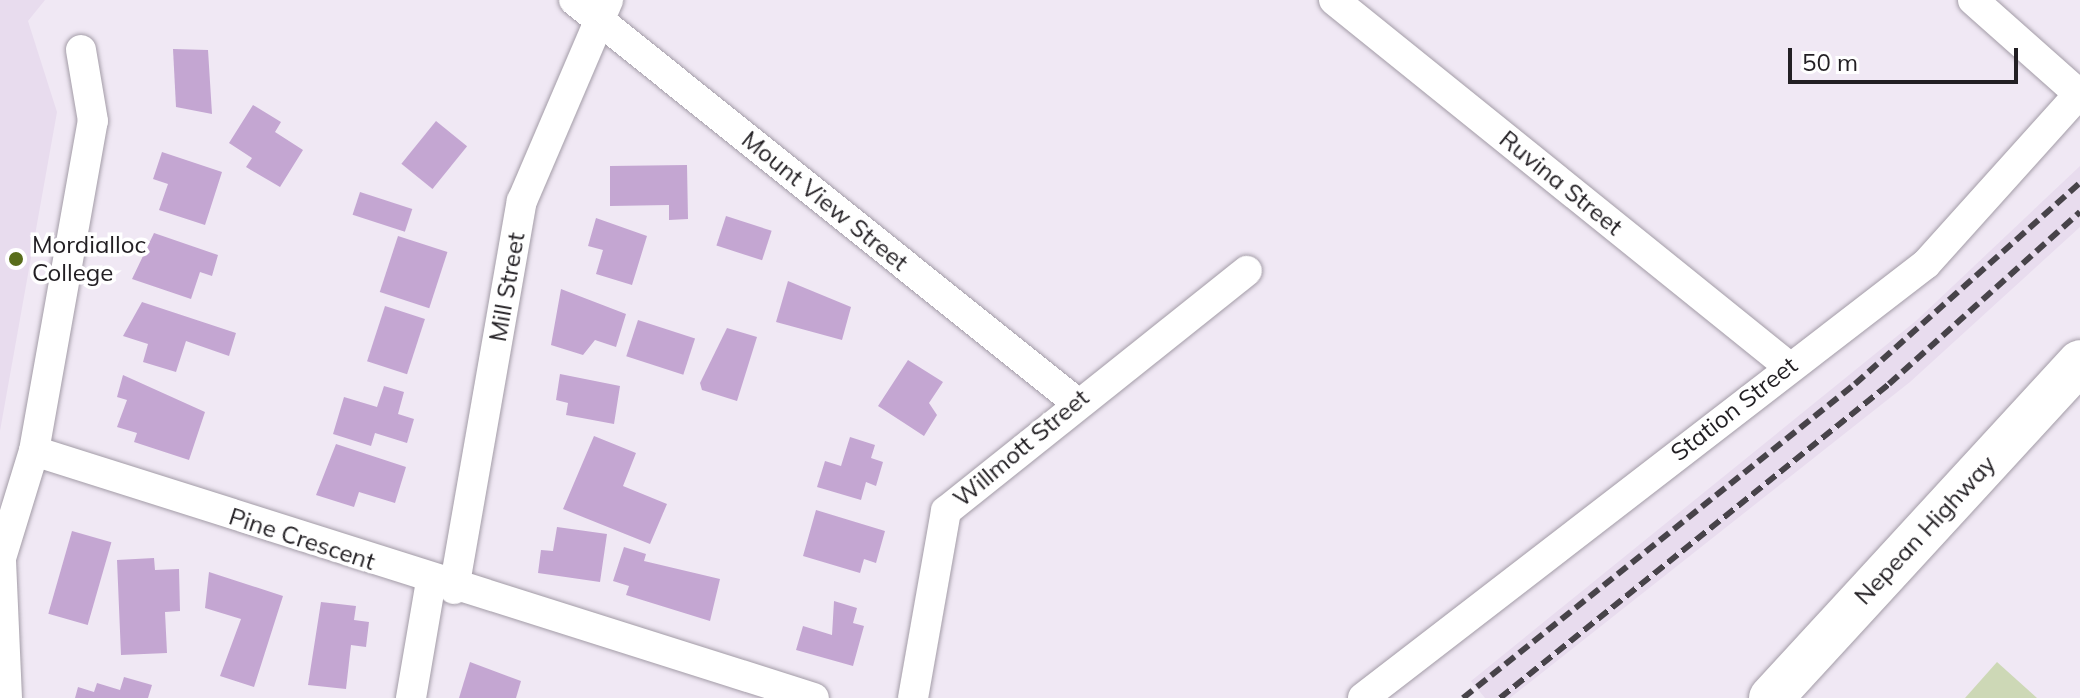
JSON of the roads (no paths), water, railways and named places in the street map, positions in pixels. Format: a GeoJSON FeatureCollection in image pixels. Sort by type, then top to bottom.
{"type":"FeatureCollection","features":[{"type":"Feature","properties":{"kind":"highway","name":"Nepean Highway"},"geometry":{"type":"LineString","coordinates":[[1771,698],[2080,362]]}},
{"type":"Feature","properties":{"kind":"street","name":"Mount View Street"},"geometry":{"type":"LineString","coordinates":[[574,0],[603,10],[1076,402]]}},
{"type":"Feature","properties":{"kind":"street","name":"Ruvina Street"},"geometry":{"type":"LineString","coordinates":[[1334,0],[1788,366]]}},
{"type":"Feature","properties":{"kind":"street"},"geometry":{"type":"LineString","coordinates":[[1973,0],[2080,93]]}},
{"type":"Feature","properties":{"kind":"street","name":"Mill Street"},"geometry":{"type":"LineString","coordinates":[[411,698],[443,585],[522,201],[603,10]]}},
{"type":"Feature","properties":{"kind":"street"},"geometry":{"type":"LineString","coordinates":[[7,698],[1,558],[93,121],[81,50]]}},
{"type":"Feature","properties":{"kind":"street","name":"Station Street"},"geometry":{"type":"LineString","coordinates":[[1363,698],[1788,366],[1926,264],[2080,93]]}},
{"type":"Feature","properties":{"kind":"street","name":"Willmott Street"},"geometry":{"type":"LineString","coordinates":[[913,698],[946,511],[1076,402],[1247,271]]}},
{"type":"Feature","properties":{"kind":"street","name":"Pine Crescent"},"geometry":{"type":"LineString","coordinates":[[19,467],[443,585],[814,698]]}},
{"type":"Feature","properties":{"kind":"railway"},"geometry":{"type":"LineString","coordinates":[[1463,698],[1855,384],[2080,183]]}},
{"type":"Feature","properties":{"kind":"railway"},"geometry":{"type":"LineString","coordinates":[[1500,698],[1889,384],[2080,212]]}},
{"type":"Feature","properties":{"kind":"place","name":"Mordialloc College"},"geometry":{"type":"Point","coordinates":[16,259]}}]}
